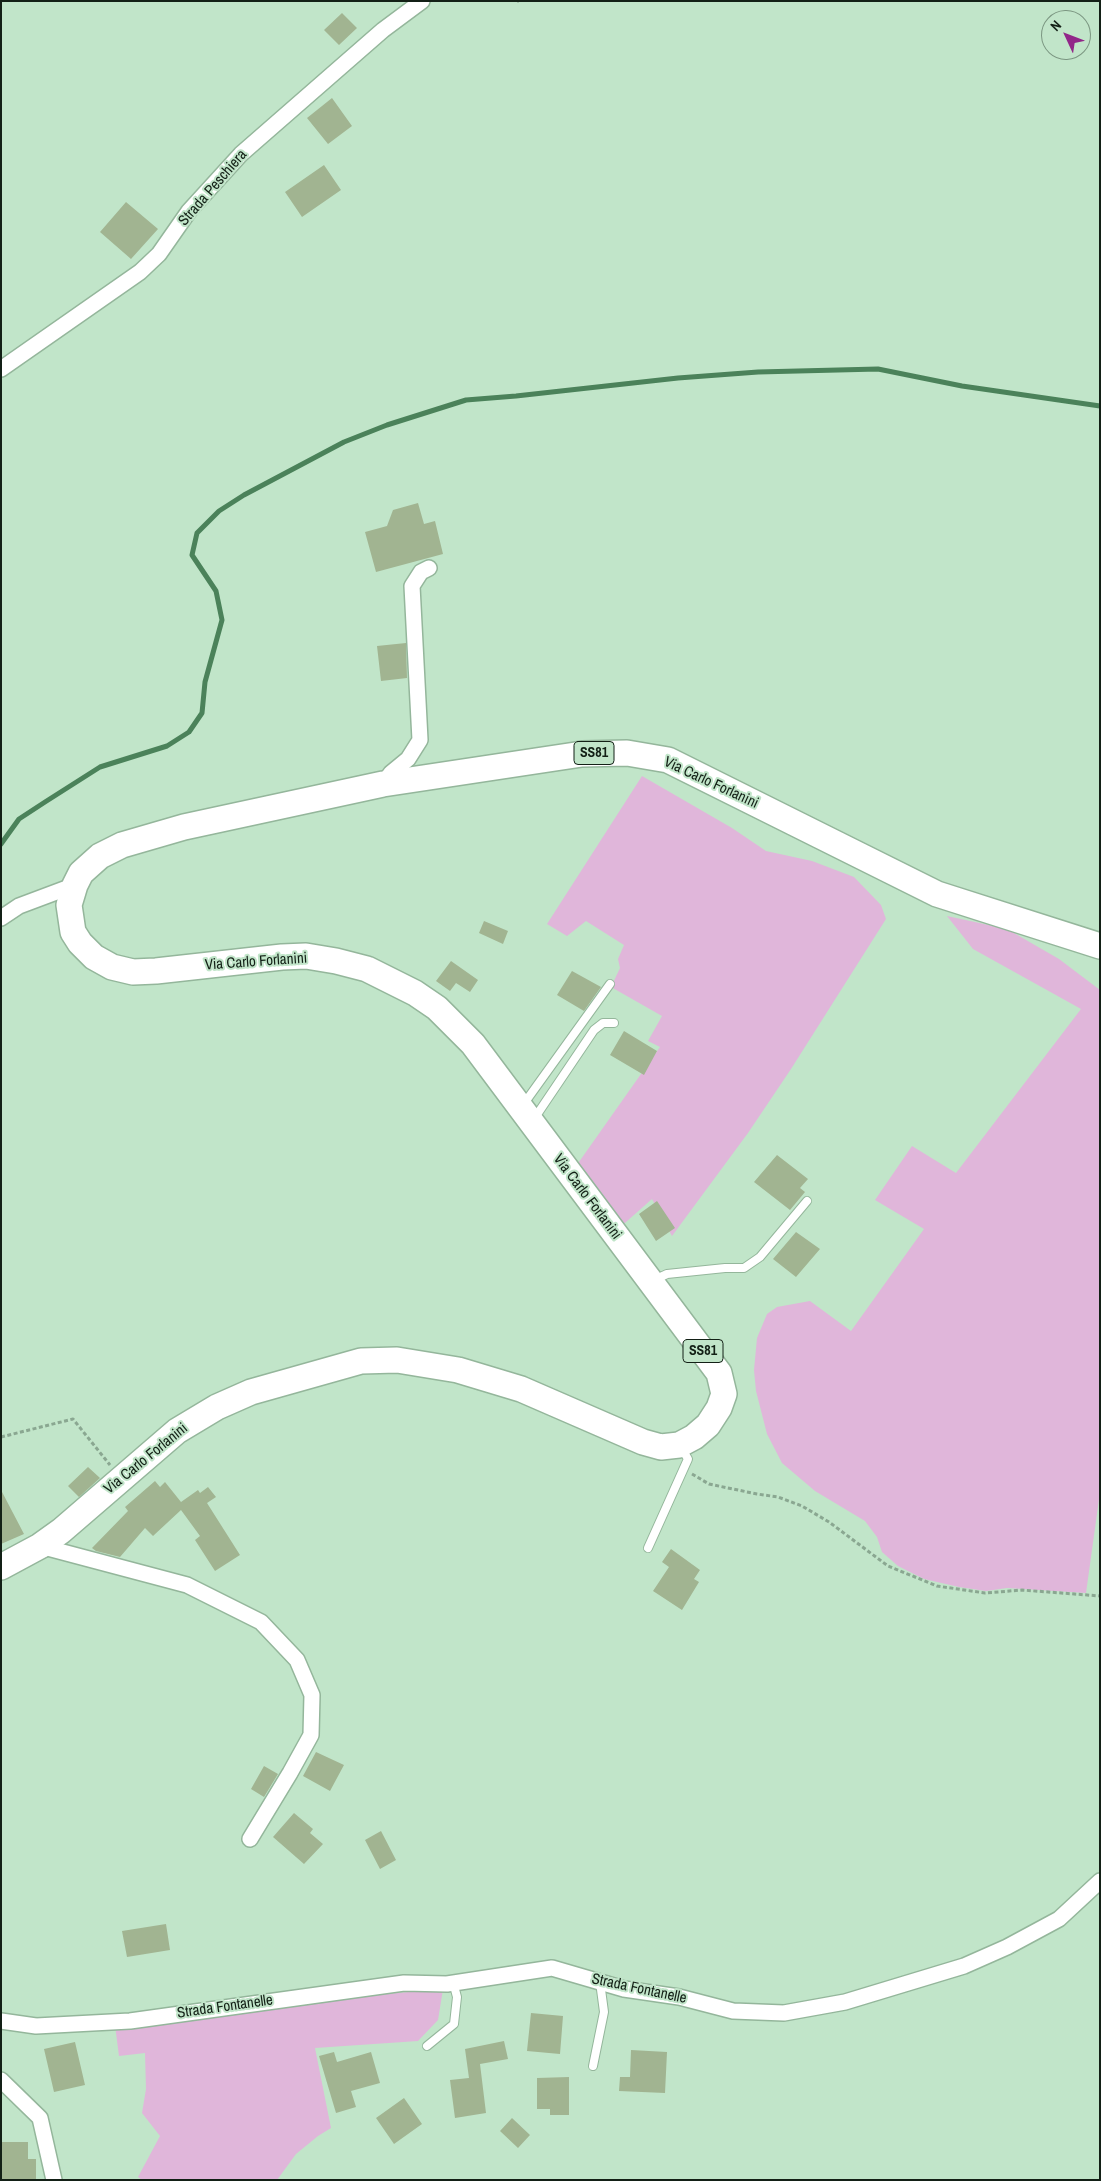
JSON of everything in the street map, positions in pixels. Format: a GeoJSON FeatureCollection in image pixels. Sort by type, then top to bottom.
{"type":"FeatureCollection","features":[{"type":"Feature","properties":{"kind":"main road","name":"Via Carlo Forlanini"},"geometry":{"type":"LineString","coordinates":[[1,1567],[40,1546],[61,1531],[176,1431],[217,1407],[251,1392],[361,1361],[397,1360],[458,1370],[521,1389],[681,1457],[694,1437],[708,1425],[719,1408],[724,1394],[719,1373],[473,1044],[437,1008],[415,993],[367,969],[306,956],[156,971],[133,972],[112,967],[94,957],[80,943],[73,932],[69,905],[75,885],[82,873],[100,856],[122,845],[184,827],[383,784],[582,754],[627,753],[668,760],[937,894],[1100,946]]}},
{"type":"Feature","properties":{"kind":"street","name":"Strada Peschiera"},"geometry":{"type":"LineString","coordinates":[[1,369],[140,272],[159,254],[189,212],[241,154],[383,30],[422,1]]}},
{"type":"Feature","properties":{"kind":"street"},"geometry":{"type":"LineString","coordinates":[[383,784],[391,773],[408,758],[420,740],[412,586],[421,572],[429,568]]}},
{"type":"Feature","properties":{"kind":"street"},"geometry":{"type":"LineString","coordinates":[[1,918],[19,906],[75,885]]}},
{"type":"Feature","properties":{"kind":"street"},"geometry":{"type":"LineString","coordinates":[[40,1546],[187,1585],[261,1622],[298,1660],[312,1695],[311,1734],[290,1774],[250,1839]]}},
{"type":"Feature","properties":{"kind":"street","name":"Strada Fontanelle"},"geometry":{"type":"LineString","coordinates":[[1,2021],[36,2026],[130,2020],[404,1983],[453,1982],[552,1968],[624,1989],[679,1997],[733,2011],[784,2012],[845,2002],[964,1966],[1007,1947],[1059,1919],[1100,1881]]}},
{"type":"Feature","properties":{"kind":"street"},"geometry":{"type":"LineString","coordinates":[[1,2080],[40,2118],[54,2180]]}},
{"type":"Feature","properties":{"kind":"lane"},"geometry":{"type":"LineString","coordinates":[[526,1115],[610,984]]}},
{"type":"Feature","properties":{"kind":"lane"},"geometry":{"type":"LineString","coordinates":[[526,1115],[594,1030],[603,1023],[614,1024]]}},
{"type":"Feature","properties":{"kind":"lane"},"geometry":{"type":"LineString","coordinates":[[650,1282],[667,1274],[744,1268],[760,1257],[806,1200]]}},
{"type":"Feature","properties":{"kind":"lane"},"geometry":{"type":"LineString","coordinates":[[648,1548],[681,1457]]}},
{"type":"Feature","properties":{"kind":"lane"},"geometry":{"type":"LineString","coordinates":[[427,2046],[454,2024],[457,1997],[453,1982]]}},
{"type":"Feature","properties":{"kind":"lane"},"geometry":{"type":"LineString","coordinates":[[593,2066],[604,2012],[600,1982]]}},
{"type":"Feature","properties":{"kind":"path"},"geometry":{"type":"LineString","coordinates":[[1,1437],[73,1419],[121,1479]]}},
{"type":"Feature","properties":{"kind":"path"},"geometry":{"type":"LineString","coordinates":[[681,1457],[710,1484],[778,1497],[802,1506],[829,1522],[888,1566],[937,1586],[985,1593],[1022,1590],[1100,1596]]}},
{"type":"Feature","properties":{"kind":"shaded area"},"geometry":{"type":"Polygon","coordinates":[[[642,776],[732,828],[766,851],[812,861],[854,877],[881,905],[886,919],[748,1133],[672,1236],[652,1199],[617,1230],[574,1169],[660,1047],[648,1041],[662,1016],[611,987],[620,968],[618,959],[624,945],[586,921],[567,936],[547,924],[642,776]]]}},
{"type":"Feature","properties":{"kind":"shaded area"},"geometry":{"type":"Polygon","coordinates":[[[947,916],[1007,929],[1059,959],[1100,990],[1100,1492],[1086,1593],[1007,1588],[986,1591],[924,1579],[898,1566],[882,1552],[877,1537],[865,1521],[815,1491],[782,1463],[767,1434],[756,1391],[754,1370],[757,1338],[767,1314],[777,1307],[810,1301],[851,1331],[924,1229],[875,1200],[912,1146],[956,1173],[1081,1009],[973,949],[947,916]]]}},
{"type":"Feature","properties":{"kind":"shaded area"},"geometry":{"type":"Polygon","coordinates":[[[443,1989],[438,2020],[418,2041],[315,2048],[331,2128],[296,2154],[277,2180],[142,2180],[138,2177],[160,2136],[142,2113],[146,2089],[145,2053],[119,2056],[115,2025],[159,2025],[271,2004],[443,1989]]]}},
{"type":"Feature","properties":{"kind":"building"},"geometry":{"type":"Polygon","coordinates":[[[342,13],[357,28],[339,45],[324,30],[342,13]]]}},
{"type":"Feature","properties":{"kind":"building"},"geometry":{"type":"Polygon","coordinates":[[[332,98],[352,126],[328,144],[307,118],[332,98]]]}},
{"type":"Feature","properties":{"kind":"building"},"geometry":{"type":"Polygon","coordinates":[[[324,165],[341,190],[302,217],[285,192],[324,165]]]}},
{"type":"Feature","properties":{"kind":"building"},"geometry":{"type":"Polygon","coordinates":[[[126,202],[158,229],[131,259],[100,232],[126,202]]]}},
{"type":"Feature","properties":{"kind":"building"},"geometry":{"type":"Polygon","coordinates":[[[418,503],[424,524],[435,521],[443,554],[376,572],[365,532],[387,526],[393,510],[418,503]]]}},
{"type":"Feature","properties":{"kind":"building"},"geometry":{"type":"Polygon","coordinates":[[[406,643],[407,678],[381,681],[377,646],[406,643]]]}},
{"type":"Feature","properties":{"kind":"building"},"geometry":{"type":"Polygon","coordinates":[[[484,921],[508,931],[503,944],[479,933],[484,921]]]}},
{"type":"Feature","properties":{"kind":"building"},"geometry":{"type":"Polygon","coordinates":[[[451,961],[478,980],[470,992],[456,983],[450,991],[436,981],[451,961]]]}},
{"type":"Feature","properties":{"kind":"building"},"geometry":{"type":"Polygon","coordinates":[[[572,971],[601,987],[584,1011],[557,995],[572,971]]]}},
{"type":"Feature","properties":{"kind":"building"},"geometry":{"type":"Polygon","coordinates":[[[624,1031],[657,1051],[644,1075],[610,1055],[624,1031]]]}},
{"type":"Feature","properties":{"kind":"building"},"geometry":{"type":"Polygon","coordinates":[[[777,1155],[808,1179],[800,1188],[805,1192],[790,1210],[754,1182],[777,1155]]]}},
{"type":"Feature","properties":{"kind":"building"},"geometry":{"type":"Polygon","coordinates":[[[657,1201],[675,1228],[656,1241],[639,1214],[657,1201]]]}},
{"type":"Feature","properties":{"kind":"building"},"geometry":{"type":"Polygon","coordinates":[[[796,1232],[820,1249],[796,1277],[773,1259],[796,1232]]]}},
{"type":"Feature","properties":{"kind":"building"},"geometry":{"type":"Polygon","coordinates":[[[88,1467],[100,1478],[79,1497],[68,1486],[88,1467]]]}},
{"type":"Feature","properties":{"kind":"building"},"geometry":{"type":"Polygon","coordinates":[[[155,1481],[160,1487],[165,1482],[181,1502],[198,1490],[200,1493],[208,1487],[216,1497],[207,1503],[240,1555],[215,1571],[195,1540],[200,1536],[181,1510],[153,1536],[145,1528],[120,1557],[96,1551],[92,1548],[128,1511],[125,1507],[155,1481]]]}},
{"type":"Feature","properties":{"kind":"building"},"geometry":{"type":"Polygon","coordinates":[[[1,1490],[24,1534],[1,1544],[1,1490]]]}},
{"type":"Feature","properties":{"kind":"building"},"geometry":{"type":"Polygon","coordinates":[[[671,1549],[700,1570],[694,1579],[699,1582],[682,1610],[653,1591],[669,1567],[662,1562],[671,1549]]]}},
{"type":"Feature","properties":{"kind":"building"},"geometry":{"type":"Polygon","coordinates":[[[316,1752],[344,1765],[330,1791],[303,1776],[316,1752]]]}},
{"type":"Feature","properties":{"kind":"building"},"geometry":{"type":"Polygon","coordinates":[[[264,1766],[278,1774],[264,1797],[251,1789],[264,1766]]]}},
{"type":"Feature","properties":{"kind":"building"},"geometry":{"type":"Polygon","coordinates":[[[294,1813],[313,1829],[310,1833],[323,1844],[304,1864],[273,1837],[294,1813]]]}},
{"type":"Feature","properties":{"kind":"building"},"geometry":{"type":"Polygon","coordinates":[[[381,1831],[396,1860],[380,1869],[365,1840],[381,1831]]]}},
{"type":"Feature","properties":{"kind":"building"},"geometry":{"type":"Polygon","coordinates":[[[166,1924],[170,1950],[127,1957],[122,1931],[166,1924]]]}},
{"type":"Feature","properties":{"kind":"building"},"geometry":{"type":"Polygon","coordinates":[[[531,2013],[563,2016],[560,2054],[527,2051],[531,2013]]]}},
{"type":"Feature","properties":{"kind":"building"},"geometry":{"type":"Polygon","coordinates":[[[504,2041],[508,2059],[480,2064],[486,2113],[455,2118],[450,2080],[469,2078],[465,2049],[504,2041]]]}},
{"type":"Feature","properties":{"kind":"building"},"geometry":{"type":"Polygon","coordinates":[[[75,2042],[85,2085],[54,2092],[44,2049],[75,2042]]]}},
{"type":"Feature","properties":{"kind":"building"},"geometry":{"type":"Polygon","coordinates":[[[631,2050],[667,2052],[665,2093],[619,2091],[620,2077],[630,2077],[631,2050]]]}},
{"type":"Feature","properties":{"kind":"building"},"geometry":{"type":"Polygon","coordinates":[[[334,2052],[337,2062],[371,2052],[380,2083],[351,2091],[356,2107],[336,2113],[319,2056],[334,2052]]]}},
{"type":"Feature","properties":{"kind":"building"},"geometry":{"type":"Polygon","coordinates":[[[569,2077],[569,2115],[550,2115],[550,2109],[537,2109],[537,2078],[569,2077]]]}},
{"type":"Feature","properties":{"kind":"building"},"geometry":{"type":"Polygon","coordinates":[[[404,2098],[422,2124],[394,2144],[376,2118],[404,2098]]]}},
{"type":"Feature","properties":{"kind":"building"},"geometry":{"type":"Polygon","coordinates":[[[512,2118],[530,2135],[518,2148],[500,2131],[512,2118]]]}},
{"type":"Feature","properties":{"kind":"building"},"geometry":{"type":"Polygon","coordinates":[[[1,2142],[28,2142],[28,2159],[36,2159],[36,2180],[1,2180],[1,2142]]]}},
{"type":"Feature","properties":{"kind":"waterway"},"geometry":{"type":"LineString","coordinates":[[1,844],[19,819],[100,767],[167,746],[189,732],[202,713],[205,682],[222,620],[216,591],[192,555],[197,533],[219,511],[244,495],[344,442],[387,425],[466,400],[678,378],[758,372],[878,369],[962,386],[1100,406]]}}]}
